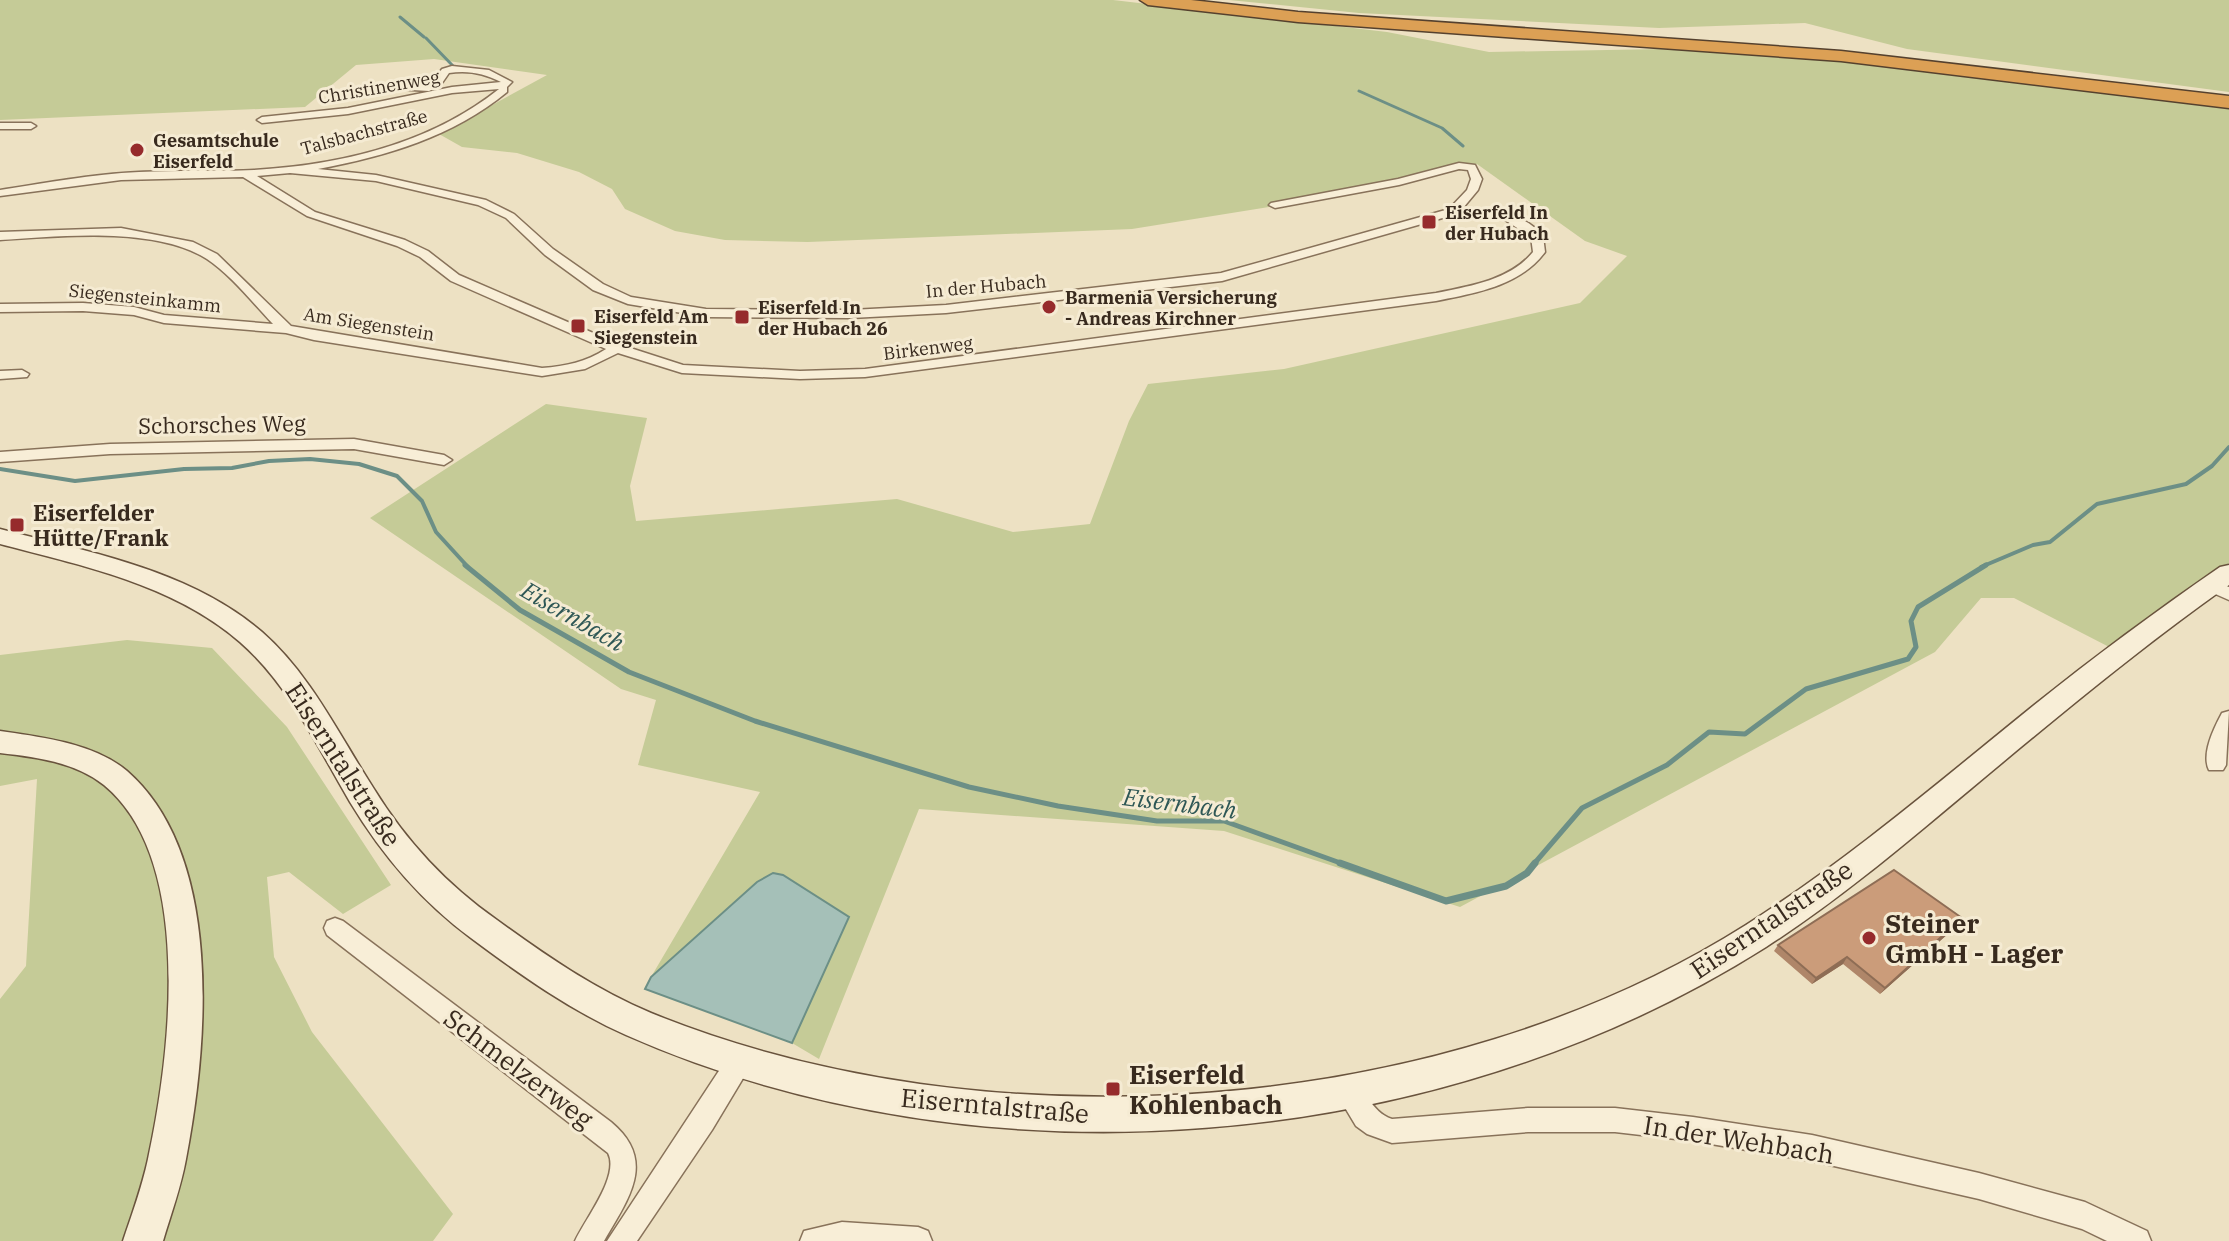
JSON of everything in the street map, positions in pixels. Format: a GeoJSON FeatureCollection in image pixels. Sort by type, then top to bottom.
{"type":"FeatureCollection","features":[{"type":"Feature","properties":{"kind":"highway"},"geometry":{"type":"LineString","coordinates":[[1148,0],[1390,30]]}},
{"type":"Feature","properties":{"kind":"highway"},"geometry":{"type":"LineString","coordinates":[[1190,0],[1372,17],[1755,42],[2229,96]]}},
{"type":"Feature","properties":{"kind":"highway"},"geometry":{"type":"LineString","coordinates":[[1298,17],[1753,48],[1921,64],[2229,102]]}},
{"type":"Feature","properties":{"kind":"highway"},"geometry":{"type":"LineString","coordinates":[[1581,30],[1703,32]]}},
{"type":"Feature","properties":{"kind":"highway"},"geometry":{"type":"LineString","coordinates":[[1867,46],[2029,71]]}},
{"type":"Feature","properties":{"kind":"highway"},"geometry":{"type":"LineString","coordinates":[[1674,48],[1753,48]]}},
{"type":"Feature","properties":{"kind":"main road","name":"Eiserntalstraße"},"geometry":{"type":"LineString","coordinates":[[0,536],[136,575],[212,610],[248,634],[301,693],[396,845],[424,877],[472,920],[554,978],[638,1024],[739,1062],[848,1089],[1001,1111],[1175,1114],[1228,1110],[1348,1091],[1419,1077],[1556,1034],[1636,1004],[1754,937],[1848,868],[2096,670],[2223,584]]}},
{"type":"Feature","properties":{"kind":"main road"},"geometry":{"type":"LineString","coordinates":[[0,742],[62,753],[91,764],[115,778],[135,797],[169,861],[183,948],[180,1064],[167,1159],[143,1241]]}},
{"type":"Feature","properties":{"kind":"street","name":"Talsbachstraße"},"geometry":{"type":"LineString","coordinates":[[0,193],[125,176],[291,170],[375,151],[440,131],[485,108],[504,90],[502,86],[507,82],[500,77],[458,68],[445,71],[437,84],[429,88],[395,86],[355,90]]}},
{"type":"Feature","properties":{"kind":"street","name":"Christinenweg"},"geometry":{"type":"LineString","coordinates":[[262,120],[348,111],[452,90],[502,86]]}},
{"type":"Feature","properties":{"kind":"street"},"geometry":{"type":"LineString","coordinates":[[0,126],[31,126]]}},
{"type":"Feature","properties":{"kind":"street"},"geometry":{"type":"LineString","coordinates":[[1275,205],[1399,182],[1459,166],[1471,167],[1476,172],[1473,188],[1453,211]]}},
{"type":"Feature","properties":{"kind":"street","name":"In der Hubach"},"geometry":{"type":"LineString","coordinates":[[291,170],[376,178],[482,202],[510,216],[549,252],[598,287],[628,300],[706,313],[851,314],[946,309],[1222,277],[1453,211]]}},
{"type":"Feature","properties":{"kind":"street","name":"Birkenweg"},"geometry":{"type":"LineString","coordinates":[[243,172],[311,214],[401,243],[424,254],[455,278],[616,348],[682,369],[800,375],[865,373],[1436,297],[1478,289],[1532,263],[1539,252],[1537,236],[1520,223],[1494,214],[1453,211]]}},
{"type":"Feature","properties":{"kind":"street","name":"Am Siegenstein"},"geometry":{"type":"LineString","coordinates":[[0,236],[121,232],[189,245],[213,257],[286,329],[542,372],[586,366],[616,348]]}},
{"type":"Feature","properties":{"kind":"street","name":"Siegensteinkamm"},"geometry":{"type":"LineString","coordinates":[[0,308],[83,307],[134,311],[164,319],[286,329]]}},
{"type":"Feature","properties":{"kind":"street"},"geometry":{"type":"LineString","coordinates":[[0,375],[22,374]]}},
{"type":"Feature","properties":{"kind":"street","name":"Schorsches Weg"},"geometry":{"type":"LineString","coordinates":[[0,457],[110,449],[354,444],[444,460]]}},
{"type":"Feature","properties":{"kind":"street"},"geometry":{"type":"LineString","coordinates":[[2216,765],[2222,733],[2229,718]]}},
{"type":"Feature","properties":{"kind":"street","name":"Schmelzerweg"},"geometry":{"type":"LineString","coordinates":[[335,928],[602,1131],[623,1151],[626,1165],[621,1181],[589,1241]]}},
{"type":"Feature","properties":{"kind":"street"},"geometry":{"type":"LineString","coordinates":[[621,1241],[703,1121],[739,1062]]}},
{"type":"Feature","properties":{"kind":"street","name":"In der Wehbach"},"geometry":{"type":"LineString","coordinates":[[1348,1091],[1361,1116],[1375,1127],[1392,1131],[1528,1120],[1615,1120],[1693,1129],[1812,1148],[1979,1186],[2085,1216],[2137,1241]]}},
{"type":"Feature","properties":{"kind":"street"},"geometry":{"type":"LineString","coordinates":[[814,1241],[842,1236],[918,1241]]}},
{"type":"Feature","properties":{"kind":"green space"},"geometry":{"type":"Polygon","coordinates":[[[0,0],[1113,0],[1387,32],[1489,52],[1719,48],[1831,58],[2229,106],[2229,563],[2115,650],[2014,598],[1981,598],[1935,652],[1460,907],[1224,831],[919,809],[819,1059],[792,1043],[849,917],[757,882],[651,977],[760,792],[638,765],[656,700],[621,689],[370,518],[546,404],[647,418],[630,486],[636,521],[897,499],[1013,532],[1090,524],[1129,421],[1148,384],[1284,369],[1580,303],[1627,256],[1585,241],[1477,164],[1318,199],[1132,229],[808,242],[725,240],[675,231],[625,209],[612,189],[579,172],[517,153],[462,147],[439,134],[547,75],[434,59],[356,65],[305,107],[0,120],[0,0]]]}},
{"type":"Feature","properties":{"kind":"green space"},"geometry":{"type":"Polygon","coordinates":[[[1229,0],[2229,0],[2229,92],[1907,49],[1805,23],[1659,28],[1359,13],[1229,0]]]}},
{"type":"Feature","properties":{"kind":"green space"},"geometry":{"type":"Polygon","coordinates":[[[127,640],[212,648],[287,727],[391,885],[343,914],[289,872],[267,877],[274,957],[312,1032],[453,1214],[433,1241],[0,1241],[0,999],[26,966],[37,779],[0,786],[0,655],[127,640]]]}},
{"type":"Feature","properties":{"kind":"water"},"geometry":{"type":"Polygon","coordinates":[[[773,873],[783,875],[849,917],[792,1043],[645,989],[651,977],[757,882],[773,873]]]}},
{"type":"Feature","properties":{"kind":"building","name":"Steiner GmbH - Lager"},"geometry":{"type":"Polygon","coordinates":[[[1894,870],[1962,918],[1885,988],[1847,957],[1816,978],[1778,945],[1894,870]]]}},
{"type":"Feature","properties":{"kind":"waterway"},"geometry":{"type":"LineString","coordinates":[[400,17],[424,37]]}},
{"type":"Feature","properties":{"kind":"waterway"},"geometry":{"type":"LineString","coordinates":[[426,38],[454,67]]}},
{"type":"Feature","properties":{"kind":"waterway"},"geometry":{"type":"LineString","coordinates":[[1359,91],[1442,128],[1463,146]]}},
{"type":"Feature","properties":{"kind":"waterway","name":"Eisernbach"},"geometry":{"type":"LineString","coordinates":[[1981,567],[2033,545],[2050,542],[2097,504],[2186,484],[2212,466],[2229,447]]}},
{"type":"Feature","properties":{"kind":"waterway","name":"Eisernbach"},"geometry":{"type":"LineString","coordinates":[[0,469],[75,481],[184,469],[232,468],[269,461],[310,459],[359,464],[397,476],[422,501],[436,532],[468,567]]}},
{"type":"Feature","properties":{"kind":"waterway","name":"Eisernbach"},"geometry":{"type":"LineString","coordinates":[[465,565],[520,610],[629,672],[755,721],[969,787],[1058,806],[1157,821],[1224,821],[1346,865]]}},
{"type":"Feature","properties":{"kind":"waterway","name":"Eisernbach"},"geometry":{"type":"LineString","coordinates":[[1533,865],[1582,808],[1667,765],[1709,732],[1745,734],[1806,689],[1908,659],[1916,647],[1911,621],[1918,607],[1986,565]]}},
{"type":"Feature","properties":{"kind":"waterway","name":"Eisernbach"},"geometry":{"type":"LineString","coordinates":[[1340,863],[1446,901],[1506,886],[1527,873],[1535,863]]}},
{"type":"Feature","properties":{"kind":"place","name":"Gesamtschule Eiserfeld"},"geometry":{"type":"Point","coordinates":[137,150]}},
{"type":"Feature","properties":{"kind":"place","name":"Eiserfeld In der Hubach"},"geometry":{"type":"Point","coordinates":[1429,222]}},
{"type":"Feature","properties":{"kind":"place","name":"Barmenia Versicherung - Andreas Kirchner"},"geometry":{"type":"Point","coordinates":[1049,307]}},
{"type":"Feature","properties":{"kind":"place","name":"Eiserfeld In der Hubach 26"},"geometry":{"type":"Point","coordinates":[742,317]}},
{"type":"Feature","properties":{"kind":"place","name":"Eiserfeld Am Siegenstein"},"geometry":{"type":"Point","coordinates":[578,326]}},
{"type":"Feature","properties":{"kind":"place","name":"Eiserfelder Hütte/Frank"},"geometry":{"type":"Point","coordinates":[17,525]}},
{"type":"Feature","properties":{"kind":"place","name":"Steiner GmbH - Lager"},"geometry":{"type":"Point","coordinates":[1869,938]}},
{"type":"Feature","properties":{"kind":"place","name":"Eiserfeld Kohlenbach"},"geometry":{"type":"Point","coordinates":[1113,1089]}}]}
